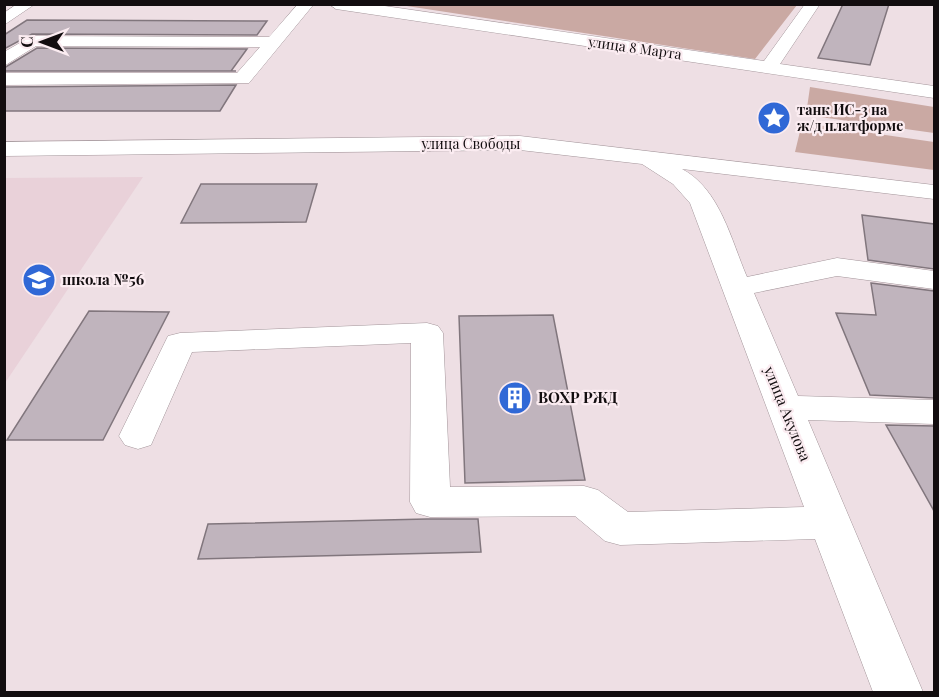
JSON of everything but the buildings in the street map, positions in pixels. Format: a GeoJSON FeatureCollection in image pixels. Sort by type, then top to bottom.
{"type":"FeatureCollection","features":[{"type":"Feature","properties":{"kind":"street"},"geometry":{"type":"LineString","coordinates":[[4,20],[28,4]]}},
{"type":"Feature","properties":{"kind":"street"},"geometry":{"type":"LineString","coordinates":[[4,79],[242,79],[307,4]]}},
{"type":"Feature","properties":{"kind":"street","name":"улица 8 Марта"},"geometry":{"type":"LineString","coordinates":[[336,4],[934,92]]}},
{"type":"Feature","properties":{"kind":"street"},"geometry":{"type":"LineString","coordinates":[[769,67],[813,4]]}},
{"type":"Feature","properties":{"kind":"street"},"geometry":{"type":"LineString","coordinates":[[4,41],[276,42]]}},
{"type":"Feature","properties":{"kind":"street"},"geometry":{"type":"LineString","coordinates":[[4,61],[32,41]]}},
{"type":"Feature","properties":{"kind":"street","name":"улица Свободы"},"geometry":{"type":"LineString","coordinates":[[4,148],[520,143],[934,192]]}},
{"type":"Feature","properties":{"kind":"street","name":"улица Акулова"},"geometry":{"type":"LineString","coordinates":[[646,159],[682,179],[702,201],[898,693]]}},
{"type":"Feature","properties":{"kind":"street"},"geometry":{"type":"LineString","coordinates":[[736,288],[837,267],[934,280]]}},
{"type":"Feature","properties":{"kind":"street"},"geometry":{"type":"LineString","coordinates":[[138,436],[180,342],[427,333],[430,502],[584,501],[620,529],[830,522]]}},
{"type":"Feature","properties":{"kind":"street"},"geometry":{"type":"LineString","coordinates":[[784,408],[934,412]]}},
{"type":"Feature","properties":{"kind":"shaded area"},"geometry":{"type":"Polygon","coordinates":[[[797,4],[755,59],[400,5],[797,4]]]}},
{"type":"Feature","properties":{"kind":"shaded area"},"geometry":{"type":"Polygon","coordinates":[[[810,87],[934,107],[934,133],[806,115],[810,87]]]}},
{"type":"Feature","properties":{"kind":"shaded area"},"geometry":{"type":"Polygon","coordinates":[[[802,123],[934,142],[934,170],[795,152],[802,123]]]}},
{"type":"Feature","properties":{"kind":"shaded area","name":"школа №56"},"geometry":{"type":"Polygon","coordinates":[[[143,177],[5,383],[5,178],[143,177]]]}},
{"type":"Feature","properties":{"kind":"place","name":"танк ИС-3 на ж/д платформе"},"geometry":{"type":"Point","coordinates":[774,118]}},
{"type":"Feature","properties":{"kind":"place","name":"школа №56"},"geometry":{"type":"Point","coordinates":[39,280]}},
{"type":"Feature","properties":{"kind":"place","name":"ВОХР РЖД"},"geometry":{"type":"Point","coordinates":[515,398]}}]}
